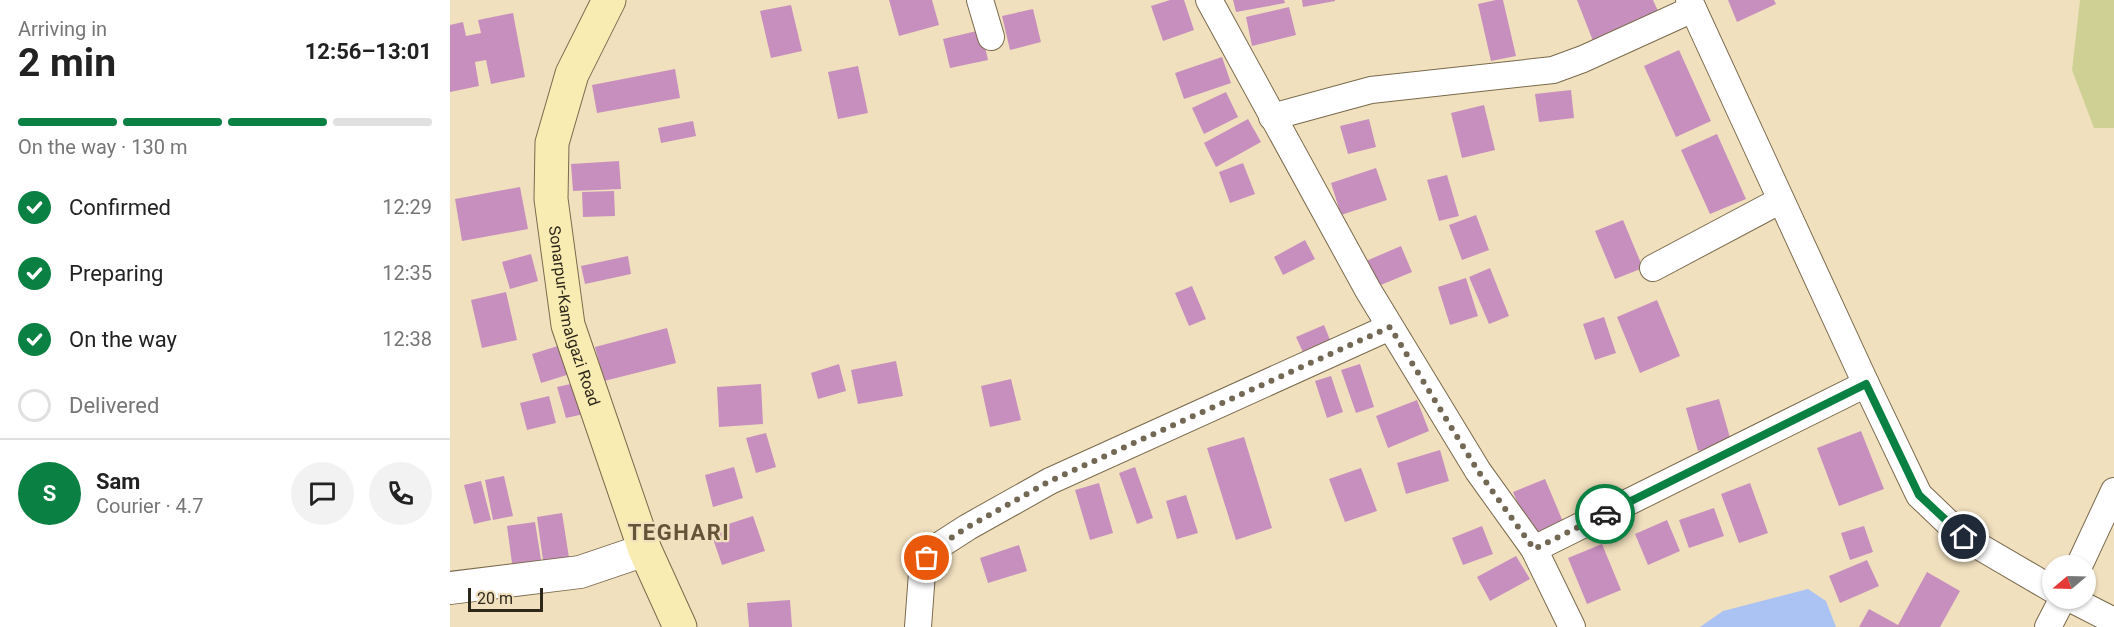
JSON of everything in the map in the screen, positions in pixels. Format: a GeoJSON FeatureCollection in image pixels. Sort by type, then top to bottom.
{"type":"FeatureCollection","features":[{"type":"Feature","properties":{"kind":"main road","name":"Sonarpur-Kamalgazi Road"},"geometry":{"type":"LineString","coordinates":[[609,0],[572,74],[552,143],[551,199],[568,325],[645,550],[680,627]]}},
{"type":"Feature","properties":{"kind":"street"},"geometry":{"type":"LineString","coordinates":[[980,0],[991,37]]}},
{"type":"Feature","properties":{"kind":"street"},"geometry":{"type":"LineString","coordinates":[[1209,0],[1390,327],[1478,471],[1534,549],[1572,627]]}},
{"type":"Feature","properties":{"kind":"street"},"geometry":{"type":"LineString","coordinates":[[1272,117],[1371,90],[1553,70],[1582,59],[1691,5],[1919,495],[1964,537],[2042,583]]}},
{"type":"Feature","properties":{"kind":"street"},"geometry":{"type":"LineString","coordinates":[[1653,268],[1781,200]]}},
{"type":"Feature","properties":{"kind":"street"},"geometry":{"type":"LineString","coordinates":[[918,627],[922,573],[927,558],[940,545],[968,527],[1050,481],[1390,327]]}},
{"type":"Feature","properties":{"kind":"street"},"geometry":{"type":"LineString","coordinates":[[1534,549],[1866,384]]}},
{"type":"Feature","properties":{"kind":"street"},"geometry":{"type":"LineString","coordinates":[[2084,555],[2114,491]]}},
{"type":"Feature","properties":{"kind":"street"},"geometry":{"type":"LineString","coordinates":[[450,588],[580,572],[645,550]]}},
{"type":"Feature","properties":{"kind":"street"},"geometry":{"type":"LineString","coordinates":[[2048,627],[2057,609]]}},
{"type":"Feature","properties":{"kind":"street"},"geometry":{"type":"LineString","coordinates":[[2091,609],[2114,621]]}},
{"type":"Feature","properties":{"kind":"green space"},"geometry":{"type":"Polygon","coordinates":[[[2080,0],[2114,0],[2114,128],[2094,128],[2072,70],[2080,0]]]}},
{"type":"Feature","properties":{"kind":"water"},"geometry":{"type":"Polygon","coordinates":[[[1808,589],[1826,601],[1836,627],[1700,627],[1723,611],[1808,589]]]}},
{"type":"Feature","properties":{"kind":"building"},"geometry":{"type":"Polygon","coordinates":[[[889,0],[932,0],[939,25],[899,36],[889,0]]]}},
{"type":"Feature","properties":{"kind":"building"},"geometry":{"type":"Polygon","coordinates":[[[1170,0],[1184,0],[1194,30],[1163,41],[1151,6],[1170,0]]]}},
{"type":"Feature","properties":{"kind":"building"},"geometry":{"type":"Polygon","coordinates":[[[1233,0],[1284,0],[1285,3],[1236,12],[1233,0]]]}},
{"type":"Feature","properties":{"kind":"building"},"geometry":{"type":"Polygon","coordinates":[[[1302,0],[1335,0],[1335,1],[1303,7],[1302,0]]]}},
{"type":"Feature","properties":{"kind":"building"},"geometry":{"type":"Polygon","coordinates":[[[1503,0],[1516,56],[1491,61],[1478,4],[1503,0]]]}},
{"type":"Feature","properties":{"kind":"building"},"geometry":{"type":"Polygon","coordinates":[[[1577,0],[1653,0],[1658,11],[1593,41],[1577,0]]]}},
{"type":"Feature","properties":{"kind":"building"},"geometry":{"type":"Polygon","coordinates":[[[1728,0],[1774,0],[1776,4],[1737,22],[1728,0]]]}},
{"type":"Feature","properties":{"kind":"building"},"geometry":{"type":"Polygon","coordinates":[[[791,5],[802,51],[771,58],[760,11],[791,5]]]}},
{"type":"Feature","properties":{"kind":"building"},"geometry":{"type":"Polygon","coordinates":[[[1289,7],[1296,35],[1252,46],[1246,17],[1289,7]]]}},
{"type":"Feature","properties":{"kind":"building"},"geometry":{"type":"Polygon","coordinates":[[[1033,9],[1041,42],[1010,50],[1002,16],[1033,9]]]}},
{"type":"Feature","properties":{"kind":"building"},"geometry":{"type":"Polygon","coordinates":[[[513,13],[525,77],[491,84],[486,60],[475,62],[479,86],[450,92],[450,25],[463,22],[466,36],[481,33],[478,20],[513,13]]]}},
{"type":"Feature","properties":{"kind":"building"},"geometry":{"type":"Polygon","coordinates":[[[981,30],[988,60],[950,68],[943,39],[981,30]]]}},
{"type":"Feature","properties":{"kind":"building"},"geometry":{"type":"Polygon","coordinates":[[[1679,50],[1711,121],[1676,137],[1644,66],[1679,50]]]}},
{"type":"Feature","properties":{"kind":"building"},"geometry":{"type":"Polygon","coordinates":[[[1222,57],[1231,83],[1184,99],[1175,73],[1222,57]]]}},
{"type":"Feature","properties":{"kind":"building"},"geometry":{"type":"Polygon","coordinates":[[[858,66],[868,113],[838,119],[828,72],[858,66]]]}},
{"type":"Feature","properties":{"kind":"building"},"geometry":{"type":"Polygon","coordinates":[[[675,69],[680,98],[597,113],[592,85],[675,69]]]}},
{"type":"Feature","properties":{"kind":"building"},"geometry":{"type":"Polygon","coordinates":[[[1571,90],[1574,118],[1539,122],[1535,94],[1571,90]]]}},
{"type":"Feature","properties":{"kind":"building"},"geometry":{"type":"Polygon","coordinates":[[[1226,92],[1238,117],[1204,134],[1192,108],[1226,92]]]}},
{"type":"Feature","properties":{"kind":"building"},"geometry":{"type":"Polygon","coordinates":[[[1484,105],[1495,150],[1462,158],[1451,113],[1484,105]]]}},
{"type":"Feature","properties":{"kind":"building"},"geometry":{"type":"Polygon","coordinates":[[[1248,119],[1261,142],[1216,167],[1204,143],[1248,119]]]}},
{"type":"Feature","properties":{"kind":"building"},"geometry":{"type":"Polygon","coordinates":[[[1369,119],[1376,147],[1348,154],[1340,126],[1369,119]]]}},
{"type":"Feature","properties":{"kind":"building"},"geometry":{"type":"Polygon","coordinates":[[[693,121],[696,136],[661,143],[658,128],[693,121]]]}},
{"type":"Feature","properties":{"kind":"building"},"geometry":{"type":"Polygon","coordinates":[[[1717,134],[1746,199],[1710,214],[1681,150],[1717,134]]]}},
{"type":"Feature","properties":{"kind":"building"},"geometry":{"type":"Polygon","coordinates":[[[619,161],[621,189],[573,191],[571,164],[619,161]]]}},
{"type":"Feature","properties":{"kind":"building"},"geometry":{"type":"Polygon","coordinates":[[[1243,163],[1255,194],[1230,203],[1219,172],[1243,163]]]}},
{"type":"Feature","properties":{"kind":"building"},"geometry":{"type":"Polygon","coordinates":[[[1376,168],[1387,200],[1341,215],[1331,183],[1376,168]]]}},
{"type":"Feature","properties":{"kind":"building"},"geometry":{"type":"Polygon","coordinates":[[[1447,175],[1459,216],[1439,221],[1427,180],[1447,175]]]}},
{"type":"Feature","properties":{"kind":"building"},"geometry":{"type":"Polygon","coordinates":[[[520,187],[528,229],[462,241],[455,199],[520,187]]]}},
{"type":"Feature","properties":{"kind":"building"},"geometry":{"type":"Polygon","coordinates":[[[614,191],[615,216],[583,217],[582,192],[614,191]]]}},
{"type":"Feature","properties":{"kind":"building"},"geometry":{"type":"Polygon","coordinates":[[[1476,215],[1489,250],[1462,260],[1449,225],[1476,215]]]}},
{"type":"Feature","properties":{"kind":"building"},"geometry":{"type":"Polygon","coordinates":[[[1623,220],[1643,268],[1615,279],[1595,231],[1623,220]]]}},
{"type":"Feature","properties":{"kind":"building"},"geometry":{"type":"Polygon","coordinates":[[[1305,240],[1315,259],[1283,275],[1274,257],[1305,240]]]}},
{"type":"Feature","properties":{"kind":"building"},"geometry":{"type":"Polygon","coordinates":[[[1401,246],[1412,272],[1376,287],[1366,261],[1401,246]]]}},
{"type":"Feature","properties":{"kind":"building"},"geometry":{"type":"Polygon","coordinates":[[[531,254],[538,281],[510,289],[502,262],[531,254]]]}},
{"type":"Feature","properties":{"kind":"building"},"geometry":{"type":"Polygon","coordinates":[[[628,256],[631,274],[585,284],[581,266],[628,256]]]}},
{"type":"Feature","properties":{"kind":"building"},"geometry":{"type":"Polygon","coordinates":[[[1490,268],[1509,316],[1489,324],[1469,277],[1490,268]]]}},
{"type":"Feature","properties":{"kind":"building"},"geometry":{"type":"Polygon","coordinates":[[[1466,278],[1478,316],[1450,325],[1438,287],[1466,278]]]}},
{"type":"Feature","properties":{"kind":"building"},"geometry":{"type":"Polygon","coordinates":[[[1192,286],[1206,319],[1189,326],[1175,293],[1192,286]]]}},
{"type":"Feature","properties":{"kind":"building"},"geometry":{"type":"Polygon","coordinates":[[[506,292],[517,340],[482,348],[471,300],[506,292]]]}},
{"type":"Feature","properties":{"kind":"building"},"geometry":{"type":"Polygon","coordinates":[[[1657,300],[1680,356],[1640,373],[1617,317],[1657,300]]]}},
{"type":"Feature","properties":{"kind":"building"},"geometry":{"type":"Polygon","coordinates":[[[1604,317],[1616,353],[1595,360],[1583,324],[1604,317]]]}},
{"type":"Feature","properties":{"kind":"building"},"geometry":{"type":"Polygon","coordinates":[[[1324,325],[1335,352],[1308,363],[1296,337],[1324,325]]]}},
{"type":"Feature","properties":{"kind":"building"},"geometry":{"type":"Polygon","coordinates":[[[667,328],[676,363],[604,381],[595,347],[667,328]]]}},
{"type":"Feature","properties":{"kind":"building"},"geometry":{"type":"Polygon","coordinates":[[[561,345],[570,374],[541,383],[532,354],[561,345]]]}},
{"type":"Feature","properties":{"kind":"building"},"geometry":{"type":"Polygon","coordinates":[[[896,361],[903,396],[858,404],[851,370],[896,361]]]}},
{"type":"Feature","properties":{"kind":"building"},"geometry":{"type":"Polygon","coordinates":[[[839,364],[846,391],[818,399],[811,373],[839,364]]]}},
{"type":"Feature","properties":{"kind":"building"},"geometry":{"type":"Polygon","coordinates":[[[1360,364],[1374,407],[1356,413],[1341,370],[1360,364]]]}},
{"type":"Feature","properties":{"kind":"building"},"geometry":{"type":"Polygon","coordinates":[[[1331,376],[1343,412],[1327,418],[1315,381],[1331,376]]]}},
{"type":"Feature","properties":{"kind":"building"},"geometry":{"type":"Polygon","coordinates":[[[1011,379],[1021,420],[990,427],[981,386],[1011,379]]]}},
{"type":"Feature","properties":{"kind":"building"},"geometry":{"type":"Polygon","coordinates":[[[575,383],[584,414],[566,418],[557,387],[575,383]]]}},
{"type":"Feature","properties":{"kind":"building"},"geometry":{"type":"Polygon","coordinates":[[[761,384],[763,424],[719,427],[717,387],[761,384]]]}},
{"type":"Feature","properties":{"kind":"building"},"geometry":{"type":"Polygon","coordinates":[[[549,396],[556,423],[527,430],[520,403],[549,396]]]}},
{"type":"Feature","properties":{"kind":"building"},"geometry":{"type":"Polygon","coordinates":[[[1719,399],[1731,441],[1698,451],[1686,408],[1719,399]]]}},
{"type":"Feature","properties":{"kind":"building"},"geometry":{"type":"Polygon","coordinates":[[[1417,400],[1429,431],[1388,448],[1376,416],[1417,400]]]}},
{"type":"Feature","properties":{"kind":"building"},"geometry":{"type":"Polygon","coordinates":[[[1861,431],[1884,489],[1839,506],[1817,448],[1861,431]]]}},
{"type":"Feature","properties":{"kind":"building"},"geometry":{"type":"Polygon","coordinates":[[[766,433],[776,467],[756,473],[746,438],[766,433]]]}},
{"type":"Feature","properties":{"kind":"building"},"geometry":{"type":"Polygon","coordinates":[[[1244,437],[1272,528],[1236,540],[1207,448],[1244,437]]]}},
{"type":"Feature","properties":{"kind":"building"},"geometry":{"type":"Polygon","coordinates":[[[1440,450],[1449,481],[1406,494],[1397,463],[1440,450]]]}},
{"type":"Feature","properties":{"kind":"building"},"geometry":{"type":"Polygon","coordinates":[[[734,467],[743,498],[713,507],[705,475],[734,467]]]}},
{"type":"Feature","properties":{"kind":"building"},"geometry":{"type":"Polygon","coordinates":[[[1135,467],[1153,518],[1137,524],[1119,473],[1135,467]]]}},
{"type":"Feature","properties":{"kind":"building"},"geometry":{"type":"Polygon","coordinates":[[[1361,468],[1377,511],[1345,522],[1329,479],[1361,468]]]}},
{"type":"Feature","properties":{"kind":"building"},"geometry":{"type":"Polygon","coordinates":[[[504,476],[513,516],[493,520],[485,480],[504,476]]]}},
{"type":"Feature","properties":{"kind":"building"},"geometry":{"type":"Polygon","coordinates":[[[1545,479],[1564,524],[1532,537],[1513,492],[1545,479]]]}},
{"type":"Feature","properties":{"kind":"building"},"geometry":{"type":"Polygon","coordinates":[[[481,481],[491,520],[474,524],[464,485],[481,481]]]}},
{"type":"Feature","properties":{"kind":"building"},"geometry":{"type":"Polygon","coordinates":[[[1099,483],[1113,533],[1090,540],[1075,490],[1099,483]]]}},
{"type":"Feature","properties":{"kind":"building"},"geometry":{"type":"Polygon","coordinates":[[[1750,483],[1768,533],[1739,543],[1721,494],[1750,483]]]}},
{"type":"Feature","properties":{"kind":"building"},"geometry":{"type":"Polygon","coordinates":[[[1186,495],[1198,533],[1177,539],[1166,501],[1186,495]]]}},
{"type":"Feature","properties":{"kind":"building"},"geometry":{"type":"Polygon","coordinates":[[[1714,508],[1724,536],[1689,548],[1679,520],[1714,508]]]}},
{"type":"Feature","properties":{"kind":"building"},"geometry":{"type":"Polygon","coordinates":[[[562,513],[570,564],[544,567],[537,517],[562,513]]]}},
{"type":"Feature","properties":{"kind":"building"},"geometry":{"type":"Polygon","coordinates":[[[753,516],[765,551],[722,565],[710,530],[753,516]]]}},
{"type":"Feature","properties":{"kind":"building"},"geometry":{"type":"Polygon","coordinates":[[[1667,520],[1680,551],[1648,565],[1635,534],[1667,520]]]}},
{"type":"Feature","properties":{"kind":"building"},"geometry":{"type":"Polygon","coordinates":[[[535,522],[542,566],[513,571],[507,526],[535,522]]]}},
{"type":"Feature","properties":{"kind":"building"},"geometry":{"type":"Polygon","coordinates":[[[1482,526],[1493,554],[1463,565],[1452,538],[1482,526]]]}},
{"type":"Feature","properties":{"kind":"building"},"geometry":{"type":"Polygon","coordinates":[[[1864,526],[1873,552],[1850,560],[1841,533],[1864,526]]]}},
{"type":"Feature","properties":{"kind":"building"},"geometry":{"type":"Polygon","coordinates":[[[1602,544],[1621,590],[1587,604],[1568,558],[1602,544]]]}},
{"type":"Feature","properties":{"kind":"building"},"geometry":{"type":"Polygon","coordinates":[[[1019,545],[1027,571],[988,583],[980,558],[1019,545]]]}},
{"type":"Feature","properties":{"kind":"building"},"geometry":{"type":"Polygon","coordinates":[[[1516,556],[1530,579],[1490,601],[1477,577],[1516,556]]]}},
{"type":"Feature","properties":{"kind":"building"},"geometry":{"type":"Polygon","coordinates":[[[1867,560],[1879,586],[1840,603],[1829,576],[1867,560]]]}},
{"type":"Feature","properties":{"kind":"building"},"geometry":{"type":"Polygon","coordinates":[[[1927,572],[1960,591],[1940,627],[1859,627],[1869,609],[1898,625],[1927,572]]]}},
{"type":"Feature","properties":{"kind":"building"},"geometry":{"type":"Polygon","coordinates":[[[790,600],[792,627],[749,627],[747,603],[790,600]]]}},
{"type":"Feature","properties":{"kind":"way so far"},"geometry":{"type":"LineString","coordinates":[[927,558],[940,545],[968,527],[1050,481],[1390,327],[1478,471],[1534,549],[1605,514]]}},
{"type":"Feature","properties":{"kind":"district","name":"TEGHARI"},"geometry":{"type":"Point","coordinates":[679,532]}},
{"type":"Feature","properties":{"kind":"route"},"geometry":{"type":"LineString","coordinates":[[1605,514],[1866,384],[1919,495],[1964,537]]}}]}
